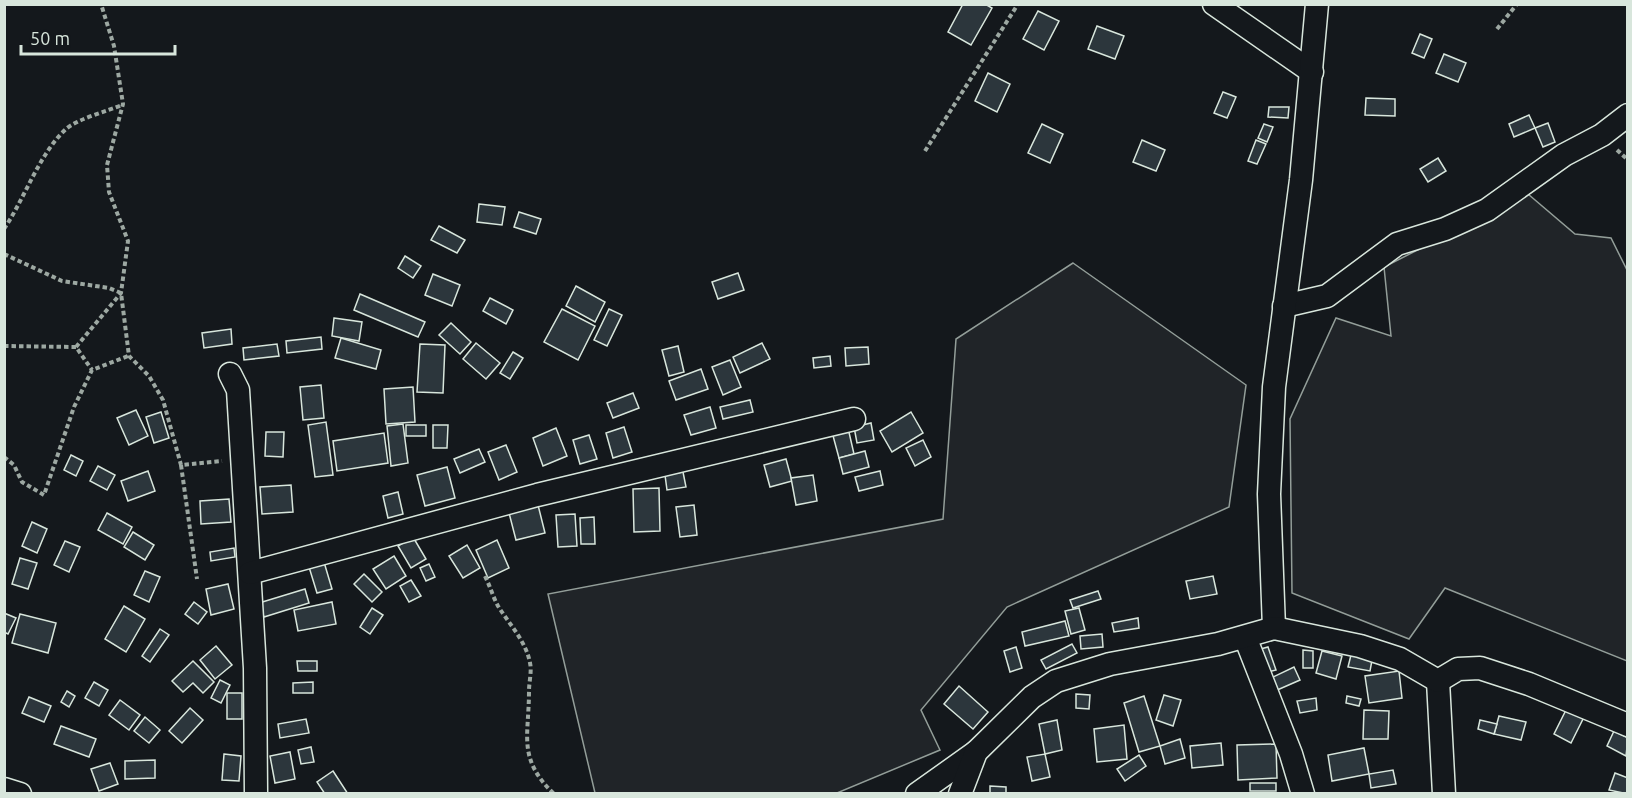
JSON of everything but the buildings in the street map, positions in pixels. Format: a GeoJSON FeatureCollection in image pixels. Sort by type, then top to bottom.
{"type":"FeatureCollection","features":[{"type":"Feature","properties":{"kind":"street"},"geometry":{"type":"LineString","coordinates":[[1214,4],[1312,72]]}},
{"type":"Feature","properties":{"kind":"street"},"geometry":{"type":"LineString","coordinates":[[1274,628],[1269,494],[1274,387],[1312,72],[1317,4]]}},
{"type":"Feature","properties":{"kind":"street"},"geometry":{"type":"LineString","coordinates":[[1284,306],[1327,296],[1397,244],[1445,229],[1487,210],[1564,155],[1602,135],[1628,115]]}},
{"type":"Feature","properties":{"kind":"street"},"geometry":{"type":"LineString","coordinates":[[230,374],[238,390],[250,573],[255,668],[256,794]]}},
{"type":"Feature","properties":{"kind":"street"},"geometry":{"type":"LineString","coordinates":[[250,573],[537,495],[855,419]]}},
{"type":"Feature","properties":{"kind":"street"},"geometry":{"type":"LineString","coordinates":[[917,794],[976,752],[1032,696],[1056,681],[1110,664],[1245,637],[1274,628],[1360,646],[1400,659],[1438,681]]}},
{"type":"Feature","properties":{"kind":"street"},"geometry":{"type":"LineString","coordinates":[[1245,637],[1291,754],[1303,794]]}},
{"type":"Feature","properties":{"kind":"street"},"geometry":{"type":"LineString","coordinates":[[1438,681],[1458,669],[1480,668],[1529,684],[1628,725]]}},
{"type":"Feature","properties":{"kind":"street"},"geometry":{"type":"LineString","coordinates":[[1438,681],[1444,794]]}},
{"type":"Feature","properties":{"kind":"street"},"geometry":{"type":"LineString","coordinates":[[960,794],[976,752]]}},
{"type":"Feature","properties":{"kind":"street"},"geometry":{"type":"LineString","coordinates":[[4,789],[20,794]]}},
{"type":"Feature","properties":{"kind":"path"},"geometry":{"type":"LineString","coordinates":[[101,4],[114,46],[123,104],[107,165],[109,192],[128,242],[121,293],[129,356],[148,376],[163,400],[181,465],[197,579]]}},
{"type":"Feature","properties":{"kind":"path"},"geometry":{"type":"LineString","coordinates":[[925,151],[1017,4]]}},
{"type":"Feature","properties":{"kind":"path"},"geometry":{"type":"LineString","coordinates":[[1497,29],[1517,4]]}},
{"type":"Feature","properties":{"kind":"path"},"geometry":{"type":"LineString","coordinates":[[4,229],[22,202],[40,164],[67,128],[123,104]]}},
{"type":"Feature","properties":{"kind":"path"},"geometry":{"type":"LineString","coordinates":[[4,254],[62,281],[109,288],[121,293]]}},
{"type":"Feature","properties":{"kind":"path"},"geometry":{"type":"LineString","coordinates":[[4,346],[76,346],[121,293]]}},
{"type":"Feature","properties":{"kind":"path"},"geometry":{"type":"LineString","coordinates":[[76,346],[92,370]]}},
{"type":"Feature","properties":{"kind":"path"},"geometry":{"type":"LineString","coordinates":[[4,457],[14,465],[22,482],[44,495],[74,407],[92,370],[129,356]]}},
{"type":"Feature","properties":{"kind":"path"},"geometry":{"type":"LineString","coordinates":[[181,465],[241,459]]}},
{"type":"Feature","properties":{"kind":"path"},"geometry":{"type":"LineString","coordinates":[[485,576],[498,606],[510,622],[530,664],[530,715],[525,742],[530,761],[540,780],[554,794]]}},
{"type":"Feature","properties":{"kind":"shaded area"},"geometry":{"type":"Polygon","coordinates":[[[1528,194],[1575,234],[1611,238],[1628,272],[1627,661],[1445,588],[1409,639],[1292,593],[1290,419],[1336,318],[1391,336],[1384,267],[1528,194]]]}},
{"type":"Feature","properties":{"kind":"shaded area"},"geometry":{"type":"Polygon","coordinates":[[[1073,263],[1246,385],[1229,507],[1007,607],[921,710],[940,750],[837,793],[595,793],[548,594],[943,519],[956,339],[1073,263]]]}}]}
